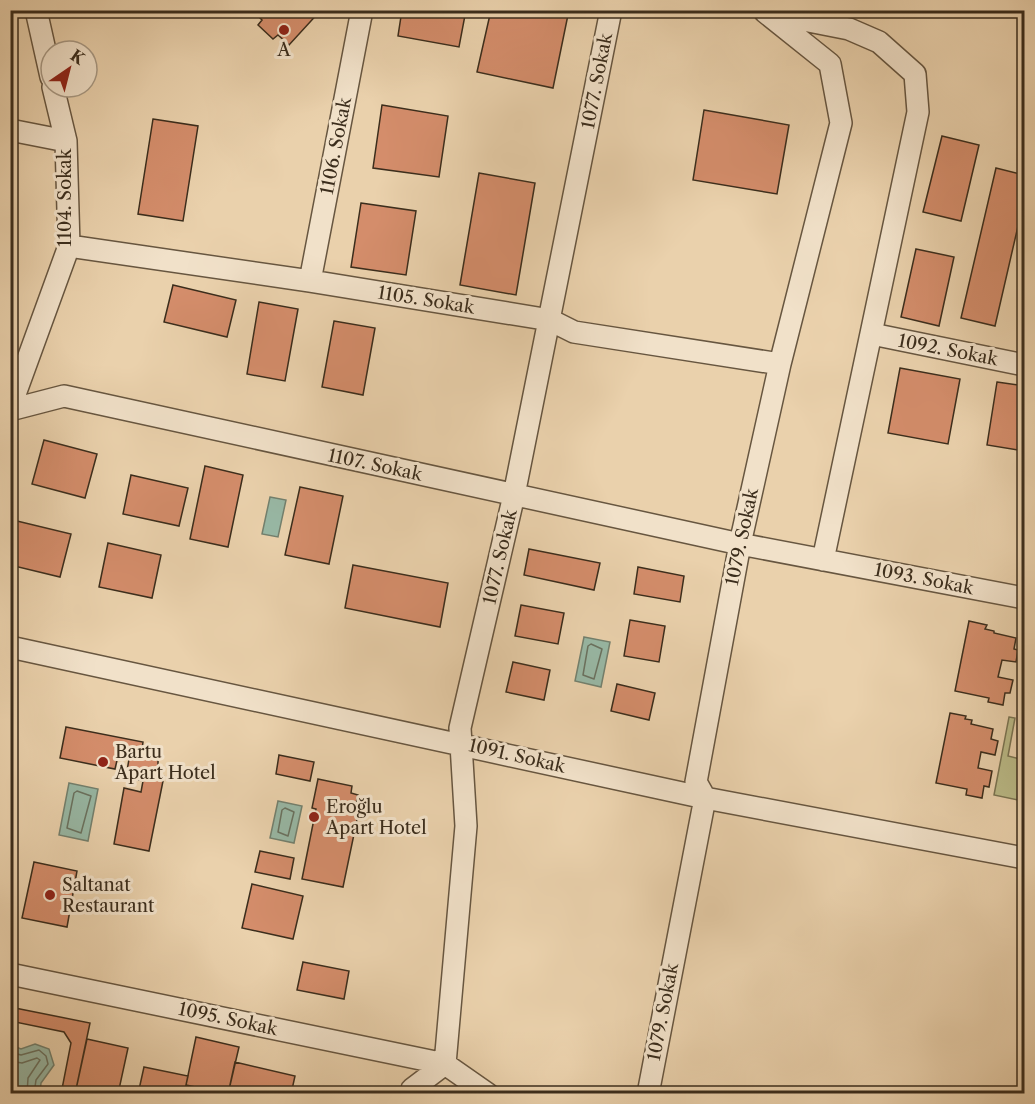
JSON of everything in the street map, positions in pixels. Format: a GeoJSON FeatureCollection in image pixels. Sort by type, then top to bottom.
{"type":"FeatureCollection","features":[{"type":"Feature","properties":{"kind":"street"},"geometry":{"type":"LineString","coordinates":[[36,10],[42,39]]}},
{"type":"Feature","properties":{"kind":"street","name":"1106. Sokak"},"geometry":{"type":"LineString","coordinates":[[310,281],[362,10]]}},
{"type":"Feature","properties":{"kind":"street","name":"1077. Sokak"},"geometry":{"type":"LineString","coordinates":[[445,1064],[466,826],[460,728],[514,495],[611,10]]}},
{"type":"Feature","properties":{"kind":"street"},"geometry":{"type":"LineString","coordinates":[[760,11],[849,29],[879,42],[915,74],[918,112],[824,560]]}},
{"type":"Feature","properties":{"kind":"street","name":"1079. Sokak"},"geometry":{"type":"LineString","coordinates":[[648,1094],[705,798],[696,782],[740,544],[780,364],[841,123],[830,64],[760,11]]}},
{"type":"Feature","properties":{"kind":"street","name":"1104. Sokak"},"geometry":{"type":"LineString","coordinates":[[10,409],[69,246],[66,141],[56,99]]}},
{"type":"Feature","properties":{"kind":"street"},"geometry":{"type":"LineString","coordinates":[[10,130],[66,141]]}},
{"type":"Feature","properties":{"kind":"street","name":"1105. Sokak"},"geometry":{"type":"LineString","coordinates":[[69,246],[310,281],[550,321],[574,332],[780,364]]}},
{"type":"Feature","properties":{"kind":"street","name":"1092. Sokak"},"geometry":{"type":"LineString","coordinates":[[872,334],[1024,365]]}},
{"type":"Feature","properties":{"kind":"street","name":"1107. Sokak"},"geometry":{"type":"LineString","coordinates":[[10,409],[64,396],[740,544]]}},
{"type":"Feature","properties":{"kind":"street","name":"1093. Sokak"},"geometry":{"type":"LineString","coordinates":[[740,544],[1024,598]]}},
{"type":"Feature","properties":{"kind":"street","name":"1091. Sokak"},"geometry":{"type":"LineString","coordinates":[[10,647],[705,798],[1024,858]]}},
{"type":"Feature","properties":{"kind":"street","name":"1095. Sokak"},"geometry":{"type":"LineString","coordinates":[[10,974],[445,1064]]}},
{"type":"Feature","properties":{"kind":"street"},"geometry":{"type":"LineString","coordinates":[[411,1094],[412,1089],[445,1064],[488,1094]]}},
{"type":"Feature","properties":{"kind":"green space"},"geometry":{"type":"Polygon","coordinates":[[[1009,717],[1015,718],[1008,756],[1024,760],[1018,800],[994,795],[1009,717]]]}},
{"type":"Feature","properties":{"kind":"water"},"geometry":{"type":"Polygon","coordinates":[[[270,497],[286,500],[278,537],[262,534],[270,497]]]}},
{"type":"Feature","properties":{"kind":"water"},"geometry":{"type":"Polygon","coordinates":[[[584,637],[610,642],[601,687],[575,681],[584,637]]]}},
{"type":"Feature","properties":{"kind":"water"},"geometry":{"type":"Polygon","coordinates":[[[69,783],[98,789],[88,841],[59,835],[69,783]]]}},
{"type":"Feature","properties":{"kind":"water"},"geometry":{"type":"Polygon","coordinates":[[[278,801],[302,806],[294,843],[270,838],[278,801]]]}},
{"type":"Feature","properties":{"kind":"water"},"geometry":{"type":"Polygon","coordinates":[[[35,1044],[49,1049],[54,1065],[41,1083],[40,1093],[11,1093],[11,1045],[21,1049],[35,1044]]]}},
{"type":"Feature","properties":{"kind":"building","name":"A"},"geometry":{"type":"Polygon","coordinates":[[[252,10],[321,10],[289,45],[278,35],[273,39],[258,25],[262,20],[252,10]]]}},
{"type":"Feature","properties":{"kind":"building"},"geometry":{"type":"Polygon","coordinates":[[[402,10],[466,10],[459,47],[398,36],[402,10]]]}},
{"type":"Feature","properties":{"kind":"building"},"geometry":{"type":"Polygon","coordinates":[[[491,10],[569,10],[553,88],[477,72],[491,10]]]}},
{"type":"Feature","properties":{"kind":"building"},"geometry":{"type":"Polygon","coordinates":[[[382,105],[448,116],[439,177],[373,168],[382,105]]]}},
{"type":"Feature","properties":{"kind":"building"},"geometry":{"type":"Polygon","coordinates":[[[704,110],[789,125],[777,194],[693,180],[704,110]]]}},
{"type":"Feature","properties":{"kind":"building"},"geometry":{"type":"Polygon","coordinates":[[[153,119],[198,126],[183,221],[138,214],[153,119]]]}},
{"type":"Feature","properties":{"kind":"building"},"geometry":{"type":"Polygon","coordinates":[[[942,136],[979,145],[961,221],[923,212],[942,136]]]}},
{"type":"Feature","properties":{"kind":"building"},"geometry":{"type":"Polygon","coordinates":[[[996,168],[1024,175],[1024,200],[995,326],[961,318],[996,168]]]}},
{"type":"Feature","properties":{"kind":"building"},"geometry":{"type":"Polygon","coordinates":[[[479,173],[535,183],[516,295],[460,285],[479,173]]]}},
{"type":"Feature","properties":{"kind":"building"},"geometry":{"type":"Polygon","coordinates":[[[361,203],[416,211],[406,275],[351,267],[361,203]]]}},
{"type":"Feature","properties":{"kind":"building"},"geometry":{"type":"Polygon","coordinates":[[[916,249],[954,257],[939,326],[901,317],[916,249]]]}},
{"type":"Feature","properties":{"kind":"building"},"geometry":{"type":"Polygon","coordinates":[[[173,285],[236,300],[227,337],[164,322],[173,285]]]}},
{"type":"Feature","properties":{"kind":"building"},"geometry":{"type":"Polygon","coordinates":[[[259,302],[298,309],[285,381],[247,374],[259,302]]]}},
{"type":"Feature","properties":{"kind":"building"},"geometry":{"type":"Polygon","coordinates":[[[334,321],[375,328],[363,395],[322,387],[334,321]]]}},
{"type":"Feature","properties":{"kind":"building"},"geometry":{"type":"Polygon","coordinates":[[[900,368],[960,379],[948,444],[888,433],[900,368]]]}},
{"type":"Feature","properties":{"kind":"building"},"geometry":{"type":"Polygon","coordinates":[[[997,382],[1024,386],[1024,451],[987,445],[997,382]]]}},
{"type":"Feature","properties":{"kind":"building"},"geometry":{"type":"Polygon","coordinates":[[[44,440],[97,454],[85,498],[32,484],[44,440]]]}},
{"type":"Feature","properties":{"kind":"building"},"geometry":{"type":"Polygon","coordinates":[[[205,466],[243,475],[228,547],[190,539],[205,466]]]}},
{"type":"Feature","properties":{"kind":"building"},"geometry":{"type":"Polygon","coordinates":[[[131,475],[188,488],[179,526],[123,514],[131,475]]]}},
{"type":"Feature","properties":{"kind":"building"},"geometry":{"type":"Polygon","coordinates":[[[300,487],[343,496],[329,564],[285,555],[300,487]]]}},
{"type":"Feature","properties":{"kind":"building"},"geometry":{"type":"Polygon","coordinates":[[[17,521],[71,534],[60,577],[10,565],[10,548],[17,521]]]}},
{"type":"Feature","properties":{"kind":"building"},"geometry":{"type":"Polygon","coordinates":[[[108,543],[161,555],[152,598],[99,587],[108,543]]]}},
{"type":"Feature","properties":{"kind":"building"},"geometry":{"type":"Polygon","coordinates":[[[529,549],[600,563],[594,590],[524,575],[529,549]]]}},
{"type":"Feature","properties":{"kind":"building"},"geometry":{"type":"Polygon","coordinates":[[[353,565],[448,583],[440,627],[345,608],[353,565]]]}},
{"type":"Feature","properties":{"kind":"building"},"geometry":{"type":"Polygon","coordinates":[[[638,567],[684,576],[680,602],[634,594],[638,567]]]}},
{"type":"Feature","properties":{"kind":"building"},"geometry":{"type":"Polygon","coordinates":[[[521,605],[564,613],[558,644],[515,636],[521,605]]]}},
{"type":"Feature","properties":{"kind":"building"},"geometry":{"type":"Polygon","coordinates":[[[630,620],[665,626],[659,662],[624,656],[630,620]]]}},
{"type":"Feature","properties":{"kind":"building"},"geometry":{"type":"Polygon","coordinates":[[[969,621],[987,625],[985,629],[994,631],[994,633],[1016,638],[1014,649],[1018,650],[1016,662],[1002,660],[998,677],[1013,680],[1010,693],[1005,693],[1003,705],[988,702],[989,698],[955,691],[969,621]]]}},
{"type":"Feature","properties":{"kind":"building"},"geometry":{"type":"Polygon","coordinates":[[[513,662],[550,670],[544,700],[506,692],[513,662]]]}},
{"type":"Feature","properties":{"kind":"building"},"geometry":{"type":"Polygon","coordinates":[[[617,684],[655,693],[649,720],[611,711],[617,684]]]}},
{"type":"Feature","properties":{"kind":"building"},"geometry":{"type":"Polygon","coordinates":[[[950,713],[966,716],[965,719],[972,720],[971,724],[993,729],[991,739],[998,741],[995,755],[981,752],[978,768],[992,771],[989,787],[984,786],[982,798],[966,795],[967,789],[936,783],[950,713]]]}},
{"type":"Feature","properties":{"kind":"building"},"geometry":{"type":"Polygon","coordinates":[[[66,727],[143,742],[142,749],[158,757],[158,775],[164,776],[149,851],[114,844],[124,788],[141,792],[143,781],[131,778],[127,771],[129,759],[118,756],[115,769],[60,758],[66,727]]]}},
{"type":"Feature","properties":{"kind":"building"},"geometry":{"type":"Polygon","coordinates":[[[279,755],[314,762],[310,781],[276,774],[279,755]]]}},
{"type":"Feature","properties":{"kind":"building"},"geometry":{"type":"Polygon","coordinates":[[[318,779],[352,786],[351,793],[358,795],[355,807],[349,806],[347,812],[358,815],[343,887],[302,879],[316,809],[312,808],[318,779]]]}},
{"type":"Feature","properties":{"kind":"building"},"geometry":{"type":"Polygon","coordinates":[[[260,851],[294,858],[290,879],[255,872],[260,851]]]}},
{"type":"Feature","properties":{"kind":"building","name":"Saltanat Restaurant"},"geometry":{"type":"Polygon","coordinates":[[[34,862],[77,871],[67,927],[22,918],[34,862]]]}},
{"type":"Feature","properties":{"kind":"building"},"geometry":{"type":"Polygon","coordinates":[[[252,884],[303,896],[293,939],[242,928],[252,884]]]}},
{"type":"Feature","properties":{"kind":"building"},"geometry":{"type":"Polygon","coordinates":[[[303,962],[349,971],[344,999],[297,990],[303,962]]]}},
{"type":"Feature","properties":{"kind":"building"},"geometry":{"type":"Polygon","coordinates":[[[10,1007],[90,1023],[75,1094],[61,1094],[71,1043],[64,1032],[10,1021],[10,1007]]]}},
{"type":"Feature","properties":{"kind":"building"},"geometry":{"type":"Polygon","coordinates":[[[196,1037],[239,1047],[228,1094],[186,1085],[196,1037]]]}},
{"type":"Feature","properties":{"kind":"building"},"geometry":{"type":"Polygon","coordinates":[[[87,1039],[128,1048],[118,1094],[75,1094],[87,1039]]]}},
{"type":"Feature","properties":{"kind":"building"},"geometry":{"type":"Polygon","coordinates":[[[235,1062],[295,1076],[291,1094],[228,1094],[235,1062]]]}},
{"type":"Feature","properties":{"kind":"building"},"geometry":{"type":"Polygon","coordinates":[[[144,1067],[188,1076],[184,1094],[138,1094],[144,1067]]]}},
{"type":"Feature","properties":{"kind":"place","name":"A"},"geometry":{"type":"Point","coordinates":[284,30]}},
{"type":"Feature","properties":{"kind":"place","name":"Bartu Apart Hotel"},"geometry":{"type":"Point","coordinates":[103,762]}},
{"type":"Feature","properties":{"kind":"place","name":"Eroğlu Apart Hotel"},"geometry":{"type":"Point","coordinates":[314,817]}},
{"type":"Feature","properties":{"kind":"place","name":"Saltanat Restaurant"},"geometry":{"type":"Point","coordinates":[50,895]}}]}
